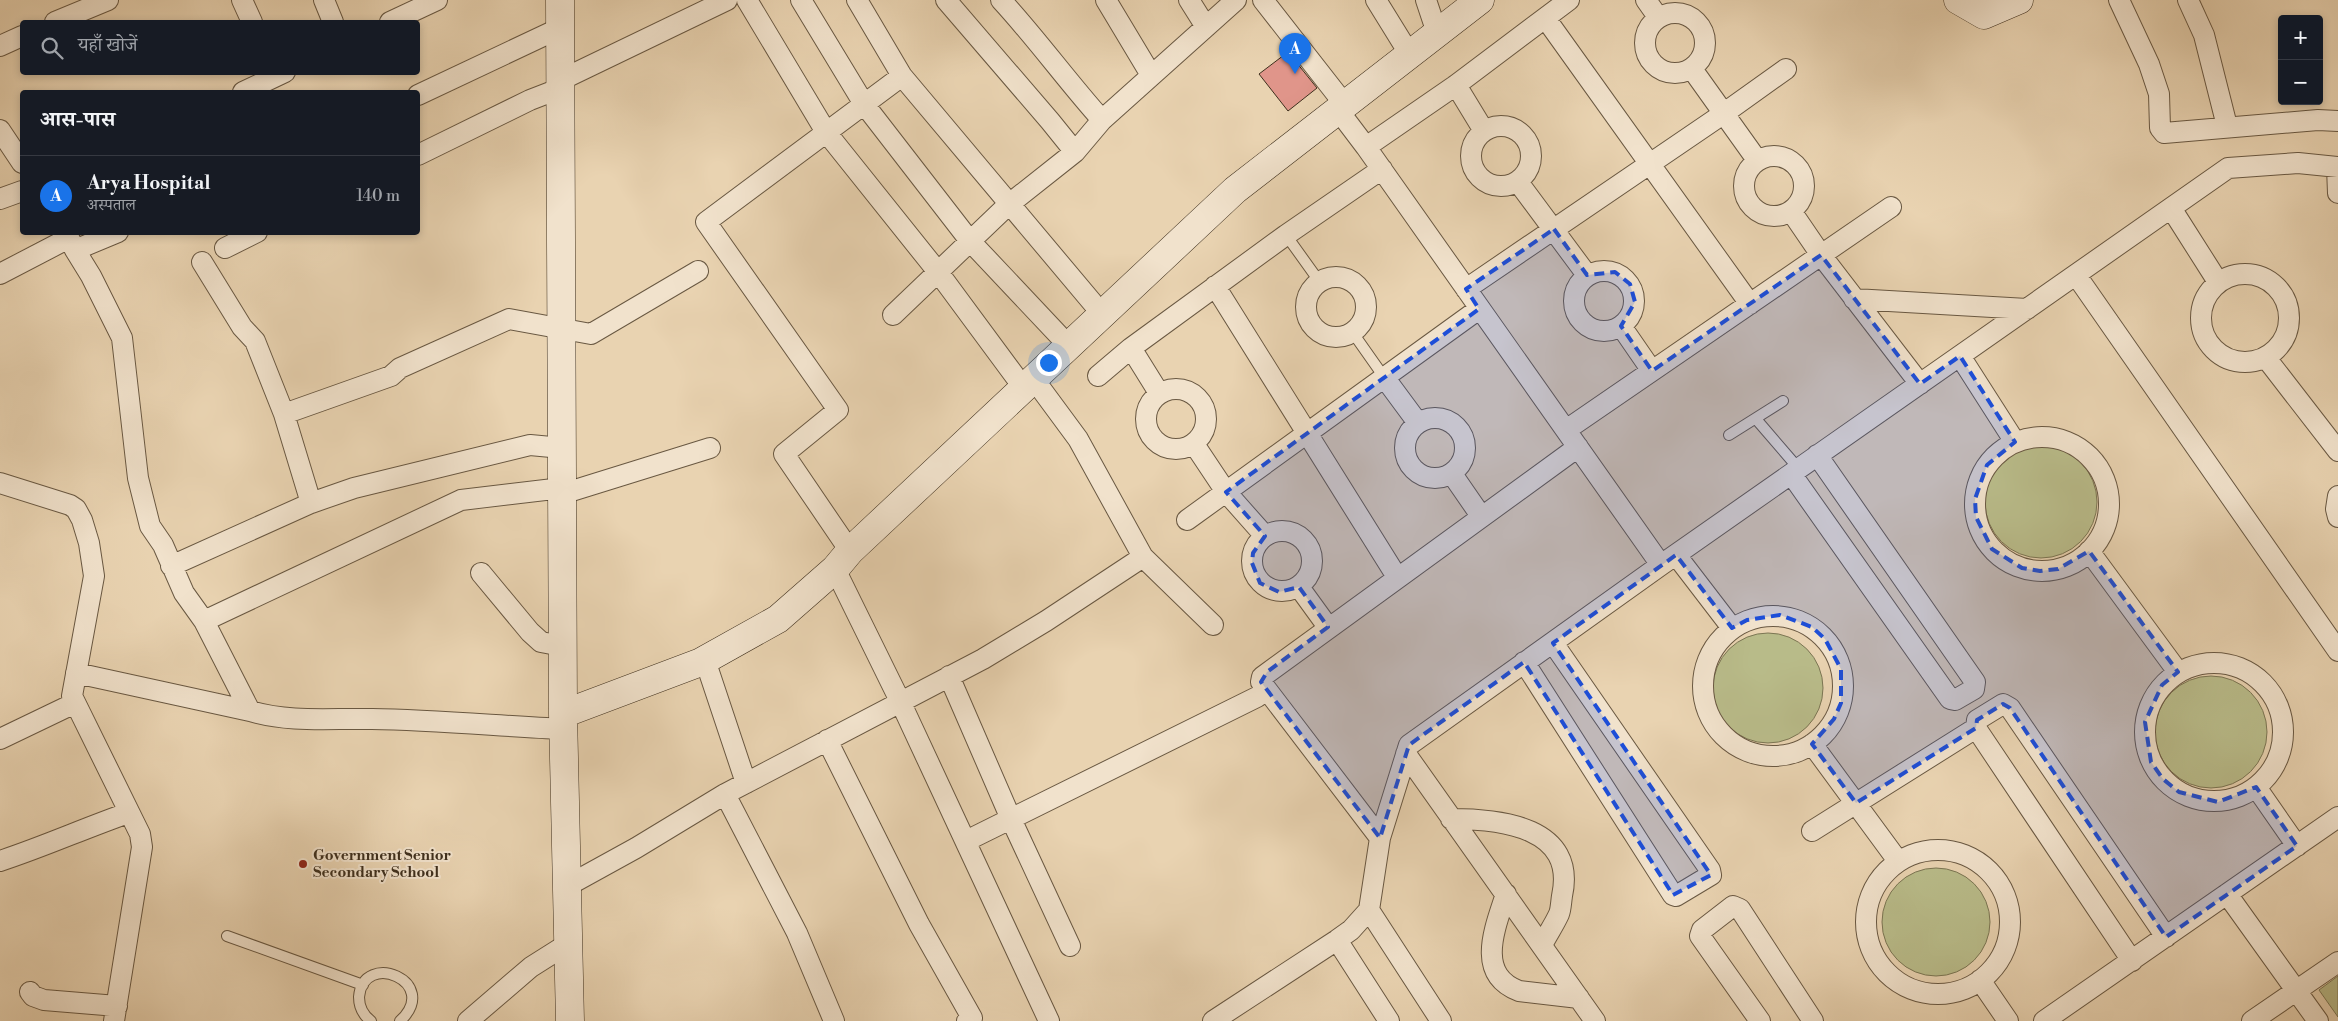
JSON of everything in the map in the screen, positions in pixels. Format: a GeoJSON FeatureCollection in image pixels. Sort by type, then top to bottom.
{"type":"FeatureCollection","features":[{"type":"Feature","properties":{"kind":"street"},"geometry":{"type":"LineString","coordinates":[[60,20],[108,0]]}},
{"type":"Feature","properties":{"kind":"street"},"geometry":{"type":"LineString","coordinates":[[242,0],[251,20]]}},
{"type":"Feature","properties":{"kind":"street"},"geometry":{"type":"LineString","coordinates":[[324,0],[333,20]]}},
{"type":"Feature","properties":{"kind":"street"},"geometry":{"type":"LineString","coordinates":[[394,20],[437,0]]}},
{"type":"Feature","properties":{"kind":"street"},"geometry":{"type":"LineString","coordinates":[[560,0],[562,646],[570,1021]]}},
{"type":"Feature","properties":{"kind":"street"},"geometry":{"type":"LineString","coordinates":[[420,154],[727,0]]}},
{"type":"Feature","properties":{"kind":"street"},"geometry":{"type":"LineString","coordinates":[[747,0],[826,132],[1028,382],[1078,439],[1143,557],[1213,625]]}},
{"type":"Feature","properties":{"kind":"street"},"geometry":{"type":"LineString","coordinates":[[801,0],[864,104],[970,241],[1068,345]]}},
{"type":"Feature","properties":{"kind":"street"},"geometry":{"type":"LineString","coordinates":[[857,0],[902,76],[1008,205],[1102,314]]}},
{"type":"Feature","properties":{"kind":"street"},"geometry":{"type":"LineString","coordinates":[[946,0],[1050,120],[1075,152]]}},
{"type":"Feature","properties":{"kind":"street"},"geometry":{"type":"LineString","coordinates":[[1001,0],[1036,38],[1072,87],[1102,120]]}},
{"type":"Feature","properties":{"kind":"street"},"geometry":{"type":"LineString","coordinates":[[1106,0],[1151,75]]}},
{"type":"Feature","properties":{"kind":"street"},"geometry":{"type":"LineString","coordinates":[[1189,0],[1206,27]]}},
{"type":"Feature","properties":{"kind":"street"},"geometry":{"type":"LineString","coordinates":[[893,315],[1008,205],[1075,152],[1102,120],[1236,0]]}},
{"type":"Feature","properties":{"kind":"street"},"geometry":{"type":"LineString","coordinates":[[1263,0],[1341,107],[1366,147],[1578,447],[1669,560],[1732,628]]}},
{"type":"Feature","properties":{"kind":"street"},"geometry":{"type":"LineString","coordinates":[[1376,0],[1410,55]]}},
{"type":"Feature","properties":{"kind":"street"},"geometry":{"type":"LineString","coordinates":[[1426,0],[1437,33]]}},
{"type":"Feature","properties":{"kind":"street"},"geometry":{"type":"LineString","coordinates":[[76,673],[278,718],[302,720],[372,719],[563,722],[705,660],[778,619],[843,560],[1028,382],[1235,190],[1480,0]]}},
{"type":"Feature","properties":{"kind":"street"},"geometry":{"type":"LineString","coordinates":[[1366,147],[1456,85],[1569,0]]}},
{"type":"Feature","properties":{"kind":"street"},"geometry":{"type":"LineString","coordinates":[[1646,0],[1658,17]]}},
{"type":"Feature","properties":{"kind":"street"},"geometry":{"type":"LineString","coordinates":[[1958,0],[1984,15],[2019,0]]}},
{"type":"Feature","properties":{"kind":"street"},"geometry":{"type":"LineString","coordinates":[[2119,0],[2149,64],[2159,94],[2160,128],[2164,132],[2318,120],[2338,121]]}},
{"type":"Feature","properties":{"kind":"street"},"geometry":{"type":"LineString","coordinates":[[2188,0],[2204,35],[2227,126]]}},
{"type":"Feature","properties":{"kind":"street"},"geometry":{"type":"LineString","coordinates":[[1676,12],[1686,14],[1701,26],[1705,35],[1704,54],[1692,69],[1672,74],[1657,68],[1647,56],[1645,34],[1658,17],[1676,12]]}},
{"type":"Feature","properties":{"kind":"street"},"geometry":{"type":"LineString","coordinates":[[1546,19],[1750,304]]}},
{"type":"Feature","properties":{"kind":"street"},"geometry":{"type":"LineString","coordinates":[[420,94],[560,28]]}},
{"type":"Feature","properties":{"kind":"street"},"geometry":{"type":"LineString","coordinates":[[0,46],[20,37]]}},
{"type":"Feature","properties":{"kind":"street"},"geometry":{"type":"LineString","coordinates":[[1692,69],[1757,160]]}},
{"type":"Feature","properties":{"kind":"street"},"geometry":{"type":"LineString","coordinates":[[1466,289],[1786,69]]}},
{"type":"Feature","properties":{"kind":"street"},"geometry":{"type":"LineString","coordinates":[[247,90],[276,75]]}},
{"type":"Feature","properties":{"kind":"street"},"geometry":{"type":"LineString","coordinates":[[902,76],[706,222],[838,410],[784,454],[843,560],[900,701],[1050,1021]]}},
{"type":"Feature","properties":{"kind":"street"},"geometry":{"type":"LineString","coordinates":[[1456,85],[1484,131]]}},
{"type":"Feature","properties":{"kind":"street"},"geometry":{"type":"LineString","coordinates":[[1494,126],[1505,126],[1524,135],[1532,154],[1531,165],[1518,182],[1510,186],[1491,185],[1482,181],[1476,173],[1470,155],[1477,137],[1484,131],[1494,126]]}},
{"type":"Feature","properties":{"kind":"street"},"geometry":{"type":"LineString","coordinates":[[0,130],[20,160]]}},
{"type":"Feature","properties":{"kind":"street"},"geometry":{"type":"LineString","coordinates":[[1775,155],[1784,157],[1799,169],[1803,178],[1803,197],[1791,211],[1776,216],[1760,214],[1752,207],[1746,198],[1743,188],[1744,177],[1757,160],[1775,155]]}},
{"type":"Feature","properties":{"kind":"street"},"geometry":{"type":"LineString","coordinates":[[1218,1019],[1351,930],[1369,910],[1380,838],[1409,745],[1524,662],[2228,168],[2298,163],[2338,167],[2338,193]]}},
{"type":"Feature","properties":{"kind":"street"},"geometry":{"type":"LineString","coordinates":[[1098,376],[1131,348],[1215,286],[1382,169]]}},
{"type":"Feature","properties":{"kind":"street"},"geometry":{"type":"LineString","coordinates":[[1518,182],[1587,275]]}},
{"type":"Feature","properties":{"kind":"street"},"geometry":{"type":"LineString","coordinates":[[0,199],[20,192]]}},
{"type":"Feature","properties":{"kind":"street"},"geometry":{"type":"LineString","coordinates":[[1566,430],[1892,207]]}},
{"type":"Feature","properties":{"kind":"street"},"geometry":{"type":"LineString","coordinates":[[2171,208],[2218,282]]}},
{"type":"Feature","properties":{"kind":"street"},"geometry":{"type":"LineString","coordinates":[[1791,211],[1821,255],[1920,384]]}},
{"type":"Feature","properties":{"kind":"street"},"geometry":{"type":"LineString","coordinates":[[0,274],[70,240],[100,235]]}},
{"type":"Feature","properties":{"kind":"street"},"geometry":{"type":"LineString","coordinates":[[225,248],[251,235]]}},
{"type":"Feature","properties":{"kind":"street"},"geometry":{"type":"LineString","coordinates":[[70,240],[91,276],[122,338],[138,478],[144,510],[150,526],[163,545],[184,593],[204,621],[250,711]]}},
{"type":"Feature","properties":{"kind":"street"},"geometry":{"type":"LineString","coordinates":[[202,262],[242,327],[255,340],[284,414],[311,503]]}},
{"type":"Feature","properties":{"kind":"street"},"geometry":{"type":"LineString","coordinates":[[284,414],[391,376],[400,368],[509,319],[591,334],[698,271]]}},
{"type":"Feature","properties":{"kind":"street"},"geometry":{"type":"LineString","coordinates":[[1596,271],[1615,272],[1623,276],[1630,284],[1635,302],[1628,320],[1621,326],[1612,330],[1601,331],[1591,328],[1582,322],[1576,313],[1574,303],[1575,292],[1580,282],[1587,275],[1596,271]]}},
{"type":"Feature","properties":{"kind":"street"},"geometry":{"type":"LineString","coordinates":[[2246,274],[2260,276],[2273,284],[2283,294],[2288,308],[2290,323],[2286,337],[2278,349],[2266,358],[2250,363],[2234,362],[2218,355],[2207,343],[2201,327],[2201,310],[2207,295],[2218,282],[2231,276],[2246,274]]}},
{"type":"Feature","properties":{"kind":"street"},"geometry":{"type":"LineString","coordinates":[[1339,276],[1354,282],[1364,294],[1365,316],[1361,325],[1353,333],[1335,338],[1325,336],[1310,324],[1306,315],[1307,296],[1319,281],[1328,277],[1339,276]]}},
{"type":"Feature","properties":{"kind":"street"},"geometry":{"type":"LineString","coordinates":[[2076,276],[2338,651]]}},
{"type":"Feature","properties":{"kind":"street"},"geometry":{"type":"LineString","coordinates":[[1215,286],[1397,577]]}},
{"type":"Feature","properties":{"kind":"street"},"geometry":{"type":"LineString","coordinates":[[1854,299],[2027,309]]}},
{"type":"Feature","properties":{"kind":"street"},"geometry":{"type":"LineString","coordinates":[[1187,520],[1479,309]]}},
{"type":"Feature","properties":{"kind":"street"},"geometry":{"type":"LineString","coordinates":[[1621,326],[1652,371]]}},
{"type":"Feature","properties":{"kind":"street"},"geometry":{"type":"LineString","coordinates":[[1131,348],[1159,393]]}},
{"type":"Feature","properties":{"kind":"street"},"geometry":{"type":"LineString","coordinates":[[1960,356],[2015,442]]}},
{"type":"Feature","properties":{"kind":"street"},"geometry":{"type":"LineString","coordinates":[[2266,358],[2338,451]]}},
{"type":"Feature","properties":{"kind":"street"},"geometry":{"type":"LineString","coordinates":[[1384,377],[1418,423]]}},
{"type":"Feature","properties":{"kind":"street"},"geometry":{"type":"LineString","coordinates":[[1177,388],[1187,390],[1202,402],[1206,410],[1205,430],[1194,444],[1184,449],[1173,450],[1158,443],[1148,431],[1146,421],[1147,410],[1159,393],[1177,388]]}},
{"type":"Feature","properties":{"kind":"street"},"geometry":{"type":"LineString","coordinates":[[1436,417],[1446,419],[1461,431],[1466,449],[1464,459],[1452,474],[1432,479],[1421,476],[1413,470],[1404,450],[1410,430],[1418,423],[1436,417]]}},
{"type":"Feature","properties":{"kind":"street"},"geometry":{"type":"LineString","coordinates":[[2039,437],[2064,440],[2079,448],[2092,459],[2101,473],[2107,488],[2108,505],[2106,522],[2099,537],[2089,551],[2075,562],[2058,569],[2040,571],[2022,568],[2006,560],[1992,549],[1982,534],[1975,508],[1979,481],[1987,465],[1999,452],[2015,442],[2039,437]]}},
{"type":"Feature","properties":{"kind":"street"},"geometry":{"type":"LineString","coordinates":[[1194,444],[1226,492],[1265,536]]}},
{"type":"Feature","properties":{"kind":"street"},"geometry":{"type":"LineString","coordinates":[[171,566],[311,503],[354,488],[530,445],[562,448]]}},
{"type":"Feature","properties":{"kind":"street"},"geometry":{"type":"LineString","coordinates":[[1380,838],[1261,682],[1262,677],[1328,627],[1578,447]]}},
{"type":"Feature","properties":{"kind":"street"},"geometry":{"type":"LineString","coordinates":[[204,621],[461,500],[562,491],[710,448]]}},
{"type":"Feature","properties":{"kind":"street"},"geometry":{"type":"LineString","coordinates":[[1795,472],[1950,699],[1956,700],[1974,689],[1975,682],[1817,456]]}},
{"type":"Feature","properties":{"kind":"street"},"geometry":{"type":"LineString","coordinates":[[1452,474],[1481,516]]}},
{"type":"Feature","properties":{"kind":"street"},"geometry":{"type":"LineString","coordinates":[[0,483],[70,505],[76,509],[82,520],[89,543],[94,576],[72,696],[140,834],[142,847],[115,1014],[44,1000],[30,992]]}},
{"type":"Feature","properties":{"kind":"street"},"geometry":{"type":"LineString","coordinates":[[2338,496],[2336,509],[2338,518]]}},
{"type":"Feature","properties":{"kind":"street"},"geometry":{"type":"LineString","coordinates":[[1283,530],[1293,532],[1308,544],[1313,562],[1306,580],[1299,587],[1279,592],[1268,589],[1260,583],[1254,574],[1253,553],[1257,543],[1265,536],[1283,530]]}},
{"type":"Feature","properties":{"kind":"street"},"geometry":{"type":"LineString","coordinates":[[2089,551],[2178,672]]}},
{"type":"Feature","properties":{"kind":"street"},"geometry":{"type":"LineString","coordinates":[[567,886],[636,848],[725,794],[949,676],[1046,621],[1143,557]]}},
{"type":"Feature","properties":{"kind":"street"},"geometry":{"type":"LineString","coordinates":[[481,573],[530,632],[542,642],[562,646]]}},
{"type":"Feature","properties":{"kind":"street"},"geometry":{"type":"LineString","coordinates":[[1299,587],[1328,627]]}},
{"type":"Feature","properties":{"kind":"street"},"geometry":{"type":"LineString","coordinates":[[1780,615],[1812,627],[1825,638],[1835,653],[1841,669],[1843,686],[1841,703],[1825,733],[1812,744],[1790,754],[1766,756],[1742,749],[1723,735],[1709,715],[1703,692],[1705,668],[1715,646],[1732,628],[1747,620],[1763,616],[1780,615]]}},
{"type":"Feature","properties":{"kind":"street"},"geometry":{"type":"LineString","coordinates":[[1524,662],[1673,895],[1676,896],[1711,875],[1710,870],[1553,643]]}},
{"type":"Feature","properties":{"kind":"street"},"geometry":{"type":"LineString","coordinates":[[705,660],[746,783]]}},
{"type":"Feature","properties":{"kind":"street"},"geometry":{"type":"LineString","coordinates":[[2214,662],[2233,664],[2251,672],[2265,685],[2276,700],[2282,719],[2283,738],[2279,756],[2270,773],[2256,787],[2238,797],[2218,802],[2198,800],[2179,792],[2163,779],[2151,762],[2145,742],[2145,722],[2151,702],[2162,685],[2178,672],[2196,664],[2214,662]]}},
{"type":"Feature","properties":{"kind":"street"},"geometry":{"type":"LineString","coordinates":[[949,676],[1070,946]]}},
{"type":"Feature","properties":{"kind":"street"},"geometry":{"type":"LineString","coordinates":[[966,841],[1257,697]]}},
{"type":"Feature","properties":{"kind":"street"},"geometry":{"type":"LineString","coordinates":[[0,739],[75,703]]}},
{"type":"Feature","properties":{"kind":"street"},"geometry":{"type":"LineString","coordinates":[[2132,961],[1976,728],[1977,720],[2003,704],[2010,708],[2166,937]]}},
{"type":"Feature","properties":{"kind":"street"},"geometry":{"type":"LineString","coordinates":[[1812,830],[1976,728]]}},
{"type":"Feature","properties":{"kind":"street"},"geometry":{"type":"LineString","coordinates":[[827,740],[919,924],[972,1018],[967,1021]]}},
{"type":"Feature","properties":{"kind":"street"},"geometry":{"type":"LineString","coordinates":[[1812,744],[1898,861]]}},
{"type":"Feature","properties":{"kind":"street"},"geometry":{"type":"LineString","coordinates":[[1406,754],[1595,1021]]}},
{"type":"Feature","properties":{"kind":"street"},"geometry":{"type":"LineString","coordinates":[[2256,787],[2297,846]]}},
{"type":"Feature","properties":{"kind":"street"},"geometry":{"type":"LineString","coordinates":[[725,794],[797,933],[834,1021]]}},
{"type":"Feature","properties":{"kind":"street"},"geometry":{"type":"LineString","coordinates":[[0,861],[48,845],[79,830],[128,813]]}},
{"type":"Feature","properties":{"kind":"street"},"geometry":{"type":"LineString","coordinates":[[2044,1021],[2338,817]]}},
{"type":"Feature","properties":{"kind":"street"},"geometry":{"type":"LineString","coordinates":[[1452,820],[1473,819],[1517,826],[1540,835],[1554,848],[1563,864],[1566,881],[1559,913],[1542,944]]}},
{"type":"Feature","properties":{"kind":"street"},"geometry":{"type":"LineString","coordinates":[[1941,849],[1962,853],[1982,864],[1997,880],[2007,900],[2010,922],[2009,930],[2006,945],[1996,965],[1980,980],[1964,990],[1945,994],[1926,994],[1907,988],[1891,977],[1878,963],[1867,936],[1866,908],[1873,889],[1884,873],[1898,861],[1918,852],[1941,849]]}},
{"type":"Feature","properties":{"kind":"street"},"geometry":{"type":"LineString","coordinates":[[1506,894],[1492,948],[1492,965],[1497,975],[1511,988],[1519,991],[1579,998]]}},
{"type":"Feature","properties":{"kind":"street"},"geometry":{"type":"LineString","coordinates":[[2227,894],[2318,1021]]}},
{"type":"Feature","properties":{"kind":"street"},"geometry":{"type":"LineString","coordinates":[[1760,1021],[1700,936],[1702,930],[1733,906],[1740,909],[1813,1021]]}},
{"type":"Feature","properties":{"kind":"street"},"geometry":{"type":"LineString","coordinates":[[1369,910],[1441,1021]]}},
{"type":"Feature","properties":{"kind":"street"},"geometry":{"type":"LineString","coordinates":[[1337,940],[1389,1021]]}},
{"type":"Feature","properties":{"kind":"street"},"geometry":{"type":"LineString","coordinates":[[468,1021],[531,967],[569,943]]}},
{"type":"Feature","properties":{"kind":"street"},"geometry":{"type":"LineString","coordinates":[[2252,1021],[2338,962]]}},
{"type":"Feature","properties":{"kind":"street"},"geometry":{"type":"LineString","coordinates":[[1980,980],[2008,1021]]}},
{"type":"Feature","properties":{"kind":"lane"},"geometry":{"type":"LineString","coordinates":[[1286,235],[1319,281]]}},
{"type":"Feature","properties":{"kind":"lane"},"geometry":{"type":"LineString","coordinates":[[1353,333],[1384,377]]}},
{"type":"Feature","properties":{"kind":"lane"},"geometry":{"type":"LineString","coordinates":[[1729,436],[1783,401]]}},
{"type":"Feature","properties":{"kind":"lane"},"geometry":{"type":"LineString","coordinates":[[1756,419],[1795,472]]}},
{"type":"Feature","properties":{"kind":"lane"},"geometry":{"type":"LineString","coordinates":[[227,936],[363,985]]}},
{"type":"Feature","properties":{"kind":"lane"},"geometry":{"type":"LineString","coordinates":[[366,1020],[359,1001],[363,985],[369,978],[384,972],[392,973],[406,982],[412,998],[411,1007],[400,1021]]}},
{"type":"Feature","properties":{"kind":"highlighted area"},"geometry":{"type":"Polygon","coordinates":[[[1554,229],[1587,275],[1615,272],[1630,284],[1635,302],[1621,326],[1652,371],[1821,255],[1920,384],[1960,356],[2015,442],[1987,465],[1975,499],[1976,517],[1992,549],[2022,568],[2040,571],[2058,569],[2089,551],[2178,672],[2162,685],[2145,722],[2151,762],[2163,779],[2179,792],[2218,802],[2256,787],[2297,846],[2166,937],[2010,708],[2003,704],[1977,720],[1976,728],[1856,803],[1812,744],[1834,719],[1841,703],[1841,669],[1825,639],[1812,627],[1780,615],[1747,620],[1732,628],[1676,555],[1553,643],[1711,875],[1673,895],[1524,662],[1409,745],[1380,838],[1261,682],[1267,672],[1328,627],[1299,587],[1279,592],[1260,583],[1252,563],[1253,553],[1265,536],[1226,492],[1479,309],[1466,289],[1554,229]]]}},
{"type":"Feature","properties":{"kind":"green space"},"geometry":{"type":"Polygon","coordinates":[[[2041,446],[2052,447],[2062,451],[2080,463],[2092,481],[2096,491],[2096,513],[2092,523],[2080,541],[2062,553],[2052,557],[2041,558],[2030,557],[2020,553],[2002,541],[1990,523],[1986,513],[1985,502],[1986,491],[1990,481],[2002,463],[2020,451],[2030,447],[2041,446]]]}},
{"type":"Feature","properties":{"kind":"green space"},"geometry":{"type":"Polygon","coordinates":[[[1768,633],[1789,637],[1807,649],[1819,667],[1823,688],[1819,709],[1807,727],[1789,739],[1768,743],[1747,739],[1729,727],[1717,709],[1713,688],[1717,667],[1729,649],[1747,637],[1768,633]]]}},
{"type":"Feature","properties":{"kind":"green space"},"geometry":{"type":"Polygon","coordinates":[[[2211,676],[2232,680],[2251,692],[2263,711],[2267,732],[2263,753],[2251,772],[2232,784],[2211,788],[2190,784],[2171,772],[2159,753],[2155,732],[2159,711],[2171,692],[2190,680],[2211,676]]]}},
{"type":"Feature","properties":{"kind":"green space"},"geometry":{"type":"Polygon","coordinates":[[[1936,868],[1957,872],[1974,884],[1986,901],[1990,922],[1986,943],[1974,960],[1957,972],[1936,976],[1915,972],[1898,960],[1886,943],[1882,922],[1886,901],[1898,884],[1915,872],[1936,868]]]}},
{"type":"Feature","properties":{"kind":"green space"},"geometry":{"type":"Polygon","coordinates":[[[2338,976],[2338,1017],[2319,990],[2338,976]]]}},
{"type":"Feature","properties":{"kind":"building"},"geometry":{"type":"Polygon","coordinates":[[[1288,52],[1317,88],[1288,111],[1259,74],[1288,52]]]}},
{"type":"Feature","properties":{"kind":"place","name":"Arya Hospital"},"geometry":{"type":"Point","coordinates":[1295,74]}},
{"type":"Feature","properties":{"kind":"place","name":"Government Senior Secondary School"},"geometry":{"type":"Point","coordinates":[303,864]}}]}
